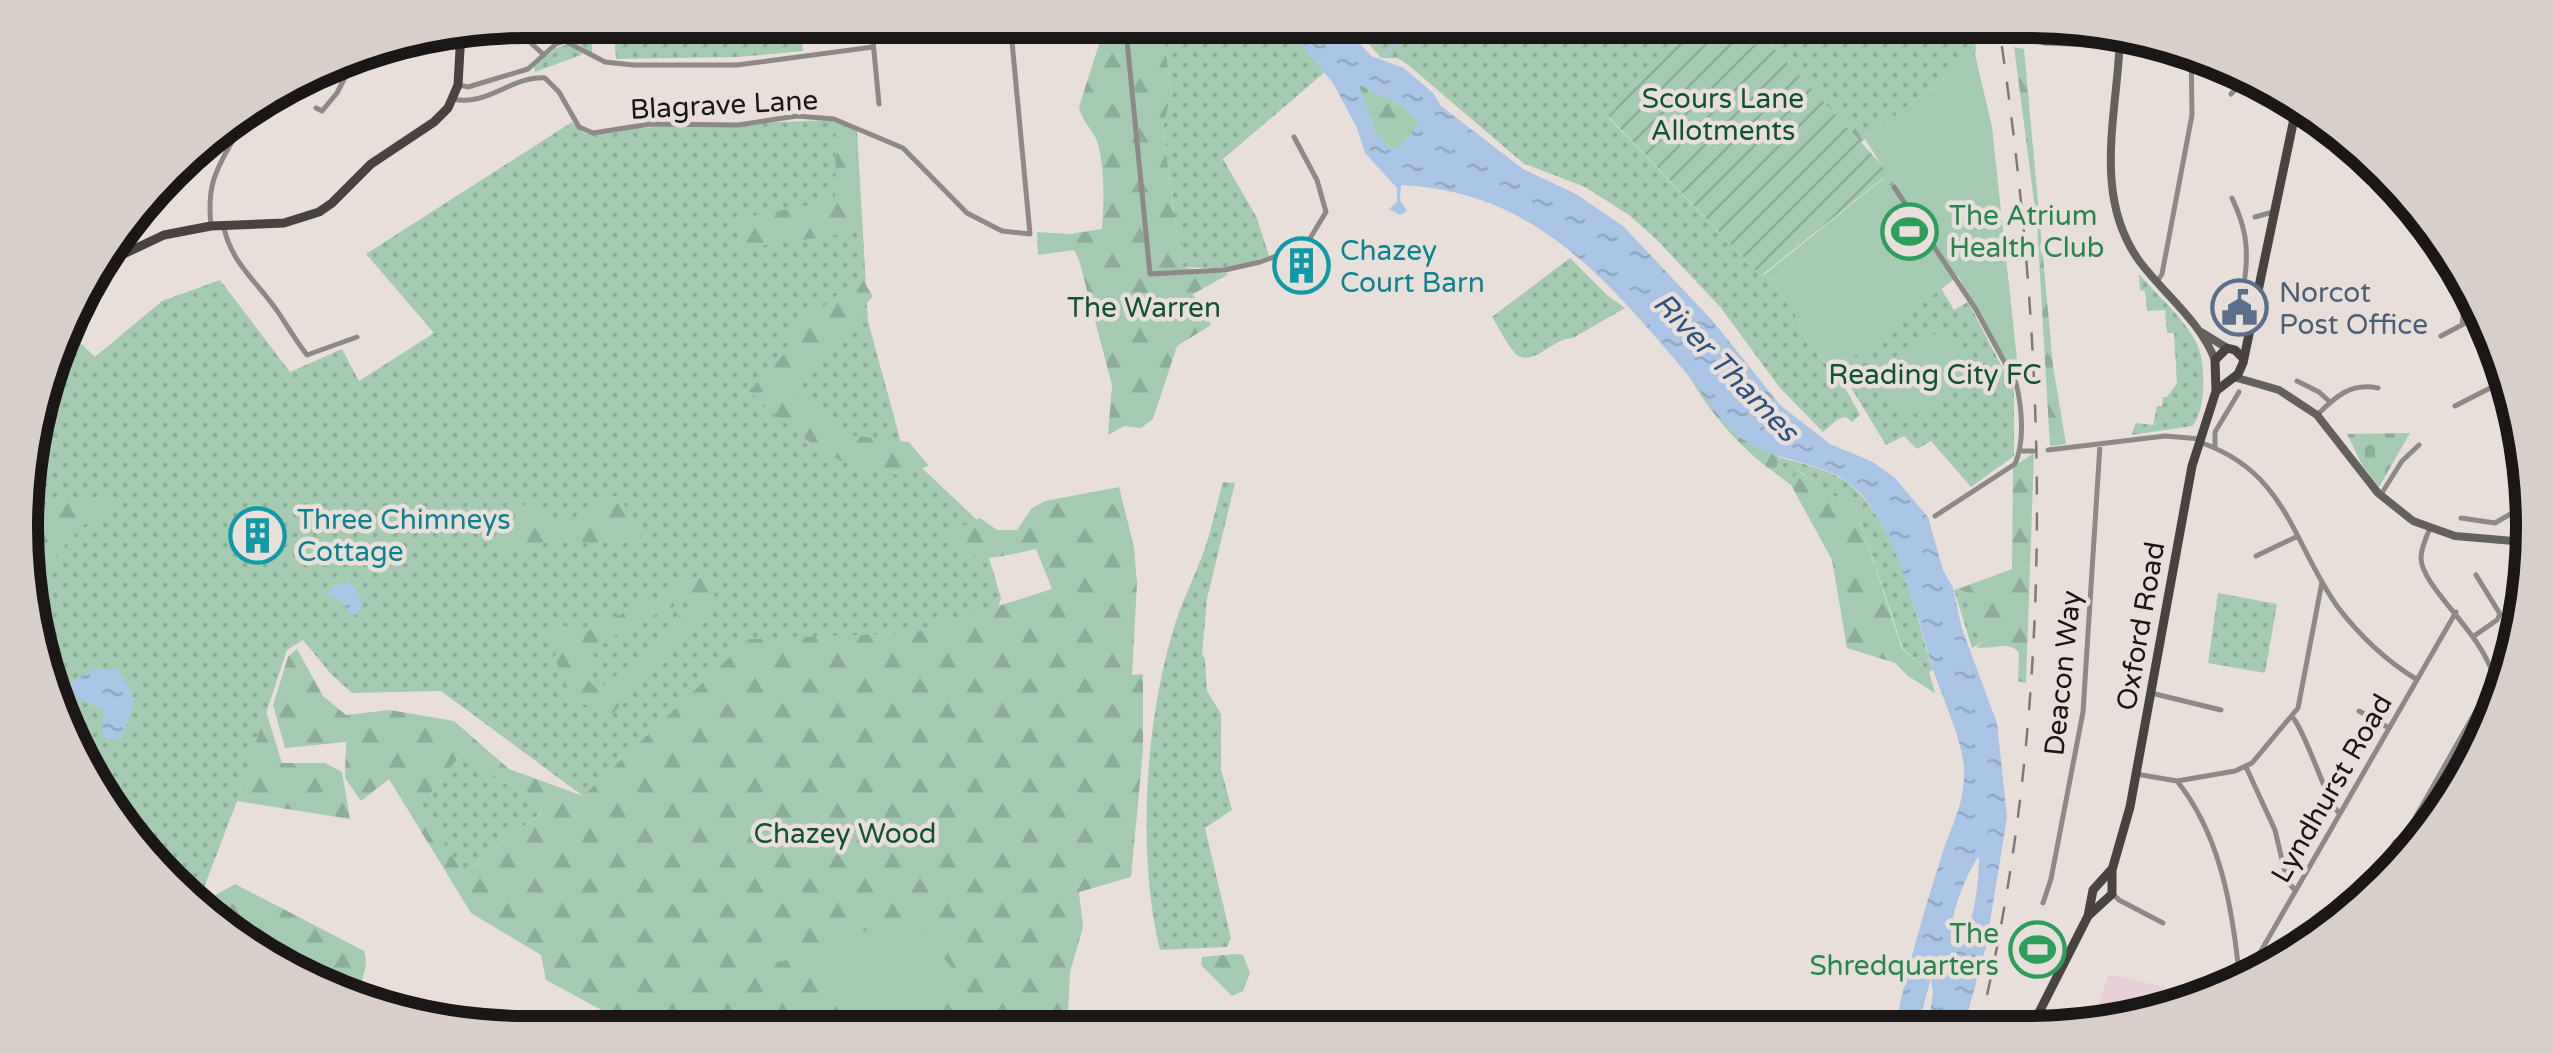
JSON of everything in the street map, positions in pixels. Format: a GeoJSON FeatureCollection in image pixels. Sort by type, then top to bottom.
{"type":"FeatureCollection","features":[{"type":"Feature","properties":{"kind":"main road"},"geometry":{"type":"LineString","coordinates":[[120,256],[186,229],[284,223],[319,212],[370,164],[444,113],[458,86],[460,42]]}},
{"type":"Feature","properties":{"kind":"main road"},"geometry":{"type":"LineString","coordinates":[[2216,391],[2233,378],[2243,361],[2294,117]]}},
{"type":"Feature","properties":{"kind":"main road"},"geometry":{"type":"LineString","coordinates":[[2233,378],[2222,376],[2215,363],[2251,329]]}},
{"type":"Feature","properties":{"kind":"main road"},"geometry":{"type":"LineString","coordinates":[[2228,348],[2243,361]]}},
{"type":"Feature","properties":{"kind":"main road","name":"Oxford Road"},"geometry":{"type":"LineString","coordinates":[[2111,896],[2112,870],[2128,816],[2192,466],[2216,391],[2215,363]]}},
{"type":"Feature","properties":{"kind":"main road","name":"Oxford Road"},"geometry":{"type":"LineString","coordinates":[[2093,896],[2093,890],[2112,870]]}},
{"type":"Feature","properties":{"kind":"main road"},"geometry":{"type":"LineString","coordinates":[[2100,883],[2111,896]]}},
{"type":"Feature","properties":{"kind":"main road"},"geometry":{"type":"LineString","coordinates":[[2037,1016],[2088,916],[2093,896],[2111,896]]}},
{"type":"Feature","properties":{"kind":"main road"},"geometry":{"type":"LineString","coordinates":[[2088,916],[2111,896]]}},
{"type":"Feature","properties":{"kind":"street"},"geometry":{"type":"LineString","coordinates":[[526,38],[544,55]]}},
{"type":"Feature","properties":{"kind":"street"},"geometry":{"type":"LineString","coordinates":[[872,38],[878,104]]}},
{"type":"Feature","properties":{"kind":"street","name":"Blagrave Lane"},"geometry":{"type":"LineString","coordinates":[[530,78],[548,79],[579,127],[593,133],[650,124],[738,125],[797,116],[826,117],[903,148],[967,212],[1002,231],[1030,234],[1012,38]]}},
{"type":"Feature","properties":{"kind":"street"},"geometry":{"type":"LineString","coordinates":[[1128,38],[1150,274],[1225,270],[1306,245],[1326,212],[1317,180],[1294,137]]}},
{"type":"Feature","properties":{"kind":"street"},"geometry":{"type":"LineString","coordinates":[[2040,38],[2041,42],[2084,41]]}},
{"type":"Feature","properties":{"kind":"street"},"geometry":{"type":"LineString","coordinates":[[458,86],[468,87],[528,70],[559,43],[568,42],[612,64],[737,64],[873,48]]}},
{"type":"Feature","properties":{"kind":"street"},"geometry":{"type":"LineString","coordinates":[[2119,47],[2110,156],[2112,196],[2130,246],[2201,332],[2215,363]]}},
{"type":"Feature","properties":{"kind":"street"},"geometry":{"type":"LineString","coordinates":[[2157,282],[2162,274],[2192,115],[2192,67]]}},
{"type":"Feature","properties":{"kind":"street"},"geometry":{"type":"LineString","coordinates":[[454,100],[492,95],[530,78],[528,70]]}},
{"type":"Feature","properties":{"kind":"street"},"geometry":{"type":"LineString","coordinates":[[321,112],[349,71]]}},
{"type":"Feature","properties":{"kind":"street"},"geometry":{"type":"LineString","coordinates":[[2231,94],[2237,85]]}},
{"type":"Feature","properties":{"kind":"street"},"geometry":{"type":"LineString","coordinates":[[210,226],[213,174],[225,147],[233,140]]}},
{"type":"Feature","properties":{"kind":"street"},"geometry":{"type":"LineString","coordinates":[[1894,187],[1967,295],[2016,383],[2021,451],[2015,464],[1936,516]]}},
{"type":"Feature","properties":{"kind":"street"},"geometry":{"type":"LineString","coordinates":[[2232,198],[2249,245],[2245,277]]}},
{"type":"Feature","properties":{"kind":"street"},"geometry":{"type":"LineString","coordinates":[[2255,217],[2273,212]]}},
{"type":"Feature","properties":{"kind":"street"},"geometry":{"type":"LineString","coordinates":[[224,225],[234,259],[307,355],[356,337]]}},
{"type":"Feature","properties":{"kind":"street"},"geometry":{"type":"LineString","coordinates":[[2462,326],[2464,308]]}},
{"type":"Feature","properties":{"kind":"street"},"geometry":{"type":"LineString","coordinates":[[2441,336],[2470,321]]}},
{"type":"Feature","properties":{"kind":"street"},"geometry":{"type":"LineString","coordinates":[[2201,332],[2228,348]]}},
{"type":"Feature","properties":{"kind":"street"},"geometry":{"type":"LineString","coordinates":[[2243,361],[2247,372],[2259,382]]}},
{"type":"Feature","properties":{"kind":"street"},"geometry":{"type":"LineString","coordinates":[[2233,378],[2278,390],[2317,415],[2380,496],[2395,509],[2455,536],[2515,541]]}},
{"type":"Feature","properties":{"kind":"street"},"geometry":{"type":"LineString","coordinates":[[2297,381],[2330,402]]}},
{"type":"Feature","properties":{"kind":"street"},"geometry":{"type":"LineString","coordinates":[[2317,415],[2330,402],[2360,385],[2378,388]]}},
{"type":"Feature","properties":{"kind":"street"},"geometry":{"type":"LineString","coordinates":[[2455,406],[2495,386]]}},
{"type":"Feature","properties":{"kind":"street"},"geometry":{"type":"LineString","coordinates":[[2215,448],[2215,432],[2239,392]]}},
{"type":"Feature","properties":{"kind":"street"},"geometry":{"type":"LineString","coordinates":[[2048,450],[2165,436],[2200,441],[2215,448],[2252,472],[2271,491],[2287,512],[2322,582],[2356,629],[2416,680]]}},
{"type":"Feature","properties":{"kind":"street","name":"Deacon Way"},"geometry":{"type":"LineString","coordinates":[[2044,903],[2082,712],[2100,445]]}},
{"type":"Feature","properties":{"kind":"street"},"geometry":{"type":"LineString","coordinates":[[2380,496],[2413,446]]}},
{"type":"Feature","properties":{"kind":"street"},"geometry":{"type":"LineString","coordinates":[[2021,451],[2033,451]]}},
{"type":"Feature","properties":{"kind":"street"},"geometry":{"type":"LineString","coordinates":[[2461,518],[2495,523],[2515,511]]}},
{"type":"Feature","properties":{"kind":"street"},"geometry":{"type":"LineString","coordinates":[[2430,528],[2421,564],[2427,578],[2474,636],[2493,674]]}},
{"type":"Feature","properties":{"kind":"street"},"geometry":{"type":"LineString","coordinates":[[2256,556],[2299,535]]}},
{"type":"Feature","properties":{"kind":"street"},"geometry":{"type":"LineString","coordinates":[[2474,636],[2498,620],[2500,614],[2476,575]]}},
{"type":"Feature","properties":{"kind":"street"},"geometry":{"type":"LineString","coordinates":[[2136,774],[2177,780],[2246,767],[2298,708],[2322,582]]}},
{"type":"Feature","properties":{"kind":"street","name":"Lyndhurst Road"},"geometry":{"type":"LineString","coordinates":[[2257,959],[2456,612]]}},
{"type":"Feature","properties":{"kind":"street"},"geometry":{"type":"LineString","coordinates":[[2491,667],[2496,666]]}},
{"type":"Feature","properties":{"kind":"street"},"geometry":{"type":"LineString","coordinates":[[2151,694],[2221,710]]}},
{"type":"Feature","properties":{"kind":"street"},"geometry":{"type":"LineString","coordinates":[[2404,837],[2485,697]]}},
{"type":"Feature","properties":{"kind":"street"},"geometry":{"type":"LineString","coordinates":[[2359,712],[2388,728]]}},
{"type":"Feature","properties":{"kind":"street"},"geometry":{"type":"LineString","coordinates":[[2293,718],[2322,774],[2334,810],[2340,814]]}},
{"type":"Feature","properties":{"kind":"street"},"geometry":{"type":"LineString","coordinates":[[2246,767],[2275,830],[2287,881],[2296,890]]}},
{"type":"Feature","properties":{"kind":"street"},"geometry":{"type":"LineString","coordinates":[[2177,780],[2196,809],[2216,854],[2242,967]]}},
{"type":"Feature","properties":{"kind":"street"},"geometry":{"type":"LineString","coordinates":[[2111,896],[2163,923]]}},
{"type":"Feature","properties":{"kind":"shaded area"},"geometry":{"type":"Polygon","coordinates":[[[2109,974],[2182,991],[2153,1000],[2096,1011],[2109,974]]]}},
{"type":"Feature","properties":{"kind":"green space"},"geometry":{"type":"Polygon","coordinates":[[[557,38],[592,38],[592,53],[572,40],[554,42],[557,38]]]}},
{"type":"Feature","properties":{"kind":"green space"},"geometry":{"type":"Polygon","coordinates":[[[614,38],[802,38],[803,51],[739,57],[616,59],[614,38]]]}},
{"type":"Feature","properties":{"kind":"green space","name":"The Warren"},"geometry":{"type":"Polygon","coordinates":[[[1100,38],[1164,38],[1171,93],[1163,128],[1181,267],[1229,274],[1193,294],[1211,325],[1177,346],[1153,419],[1141,428],[1124,426],[1108,435],[1112,385],[1079,260],[1074,250],[1038,255],[1037,232],[1070,234],[1102,229],[1100,154],[1079,107],[1100,38]]]}},
{"type":"Feature","properties":{"kind":"green space"},"geometry":{"type":"Polygon","coordinates":[[[1164,38],[1289,38],[1300,42],[1325,72],[1223,159],[1257,218],[1269,256],[1229,269],[1181,267],[1163,127],[1171,92],[1164,38]]]}},
{"type":"Feature","properties":{"kind":"green space"},"geometry":{"type":"Polygon","coordinates":[[[1364,38],[1680,38],[1608,117],[1761,276],[1765,274],[1793,309],[1806,340],[1842,382],[1860,415],[1852,422],[1846,417],[1838,419],[1823,432],[1780,388],[1721,308],[1629,215],[1585,187],[1523,163],[1407,64],[1397,58],[1381,58],[1364,38]]]}},
{"type":"Feature","properties":{"kind":"green space","name":"Scours Lane Allotments"},"geometry":{"type":"Polygon","coordinates":[[[1680,38],[1765,38],[1881,164],[1896,186],[1892,189],[1883,178],[1761,276],[1608,116],[1680,38]]]}},
{"type":"Feature","properties":{"kind":"green space"},"geometry":{"type":"Polygon","coordinates":[[[1765,38],[1974,38],[1975,54],[1861,142],[1765,38]]]}},
{"type":"Feature","properties":{"kind":"green space"},"geometry":{"type":"Polygon","coordinates":[[[1765,38],[1772,38],[1865,139],[1861,142],[1765,38]]]}},
{"type":"Feature","properties":{"kind":"green space"},"geometry":{"type":"Polygon","coordinates":[[[568,44],[581,55],[535,72],[534,67],[556,48],[568,44]]]}},
{"type":"Feature","properties":{"kind":"green space"},"geometry":{"type":"Polygon","coordinates":[[[2014,47],[2024,49],[2053,366],[2066,444],[2050,446],[2037,224],[2014,47]]]}},
{"type":"Feature","properties":{"kind":"green space","name":"The Atrium Health Club"},"geometry":{"type":"Polygon","coordinates":[[[1975,54],[1992,127],[2018,369],[2012,371],[1958,276],[1834,372],[1806,340],[1793,309],[1765,274],[1884,178],[1892,188],[1895,186],[1865,139],[1975,54]]]}},
{"type":"Feature","properties":{"kind":"green space"},"geometry":{"type":"Polygon","coordinates":[[[1358,86],[1401,105],[1419,122],[1403,144],[1392,149],[1375,132],[1358,86]]]}},
{"type":"Feature","properties":{"kind":"green space"},"geometry":{"type":"Polygon","coordinates":[[[829,120],[857,130],[868,321],[903,450],[978,521],[1001,598],[990,634],[583,796],[441,691],[352,693],[303,640],[287,650],[202,893],[159,850],[103,772],[75,714],[54,654],[42,591],[39,495],[54,400],[76,338],[95,357],[162,301],[220,280],[290,372],[342,349],[359,381],[434,333],[366,254],[572,122],[584,133],[595,135],[631,128],[829,120]]]}},
{"type":"Feature","properties":{"kind":"green space"},"geometry":{"type":"Polygon","coordinates":[[[836,124],[856,134],[858,232],[744,248],[736,219],[835,200],[836,124]]]}},
{"type":"Feature","properties":{"kind":"green space"},"geometry":{"type":"Polygon","coordinates":[[[1570,258],[1625,308],[1573,338],[1528,358],[1521,357],[1492,317],[1570,258]]]}},
{"type":"Feature","properties":{"kind":"green space"},"geometry":{"type":"Polygon","coordinates":[[[2139,274],[2191,333],[2202,360],[2203,385],[2200,409],[2192,426],[2131,435],[2136,423],[2153,425],[2157,406],[2162,406],[2163,397],[2177,383],[2174,333],[2167,333],[2165,310],[2147,311],[2139,274]]]}},
{"type":"Feature","properties":{"kind":"green space"},"geometry":{"type":"Polygon","coordinates":[[[860,276],[873,296],[810,372],[796,395],[848,435],[909,442],[929,466],[910,472],[878,473],[837,458],[798,433],[749,391],[790,348],[787,334],[798,318],[819,310],[860,276]]]}},
{"type":"Feature","properties":{"kind":"green space","name":"Reading City FC"},"geometry":{"type":"Polygon","coordinates":[[[1941,288],[1954,310],[1968,302],[2014,390],[2014,456],[1971,487],[1931,441],[1917,449],[1904,436],[1886,445],[1839,368],[1941,288]]]}},
{"type":"Feature","properties":{"kind":"green space"},"geometry":{"type":"Polygon","coordinates":[[[1945,328],[1975,379],[1902,421],[1872,370],[1945,328]]]}},
{"type":"Feature","properties":{"kind":"green space"},"geometry":{"type":"Polygon","coordinates":[[[1689,376],[1739,437],[1779,457],[1775,473],[1727,429],[1689,376]]]}},
{"type":"Feature","properties":{"kind":"green space"},"geometry":{"type":"Polygon","coordinates":[[[2410,433],[2379,487],[2362,465],[2347,434],[2410,433]]]}},
{"type":"Feature","properties":{"kind":"green space"},"geometry":{"type":"Polygon","coordinates":[[[2034,453],[2026,683],[2018,681],[2019,653],[2015,649],[1976,647],[1985,640],[1985,634],[1975,630],[1968,604],[1970,594],[1958,589],[2012,569],[2013,467],[2034,453]]]}},
{"type":"Feature","properties":{"kind":"green space"},"geometry":{"type":"Polygon","coordinates":[[[1779,457],[1840,478],[1872,509],[1896,552],[1933,670],[1929,672],[1903,649],[1854,502],[1845,504],[1798,470],[1791,485],[1775,473],[1779,457]]]}},
{"type":"Feature","properties":{"kind":"green space"},"geometry":{"type":"Polygon","coordinates":[[[1797,470],[1845,503],[1854,502],[1902,649],[1929,672],[1935,693],[1895,663],[1847,648],[1832,560],[1791,485],[1797,470]]]}},
{"type":"Feature","properties":{"kind":"green space"},"geometry":{"type":"Polygon","coordinates":[[[1223,482],[1235,483],[1207,599],[1202,654],[1207,691],[1221,714],[1221,769],[1232,810],[1205,828],[1231,938],[1227,947],[1160,950],[1148,874],[1150,750],[1175,623],[1205,548],[1223,482]]]}},
{"type":"Feature","properties":{"kind":"green space","name":"Chazey Wood"},"geometry":{"type":"Polygon","coordinates":[[[1119,487],[1134,547],[1137,583],[1132,675],[1143,674],[1143,750],[1131,877],[1079,892],[1083,927],[1070,972],[1068,1016],[613,1016],[546,980],[541,955],[471,913],[389,779],[361,801],[345,778],[346,742],[285,748],[273,705],[288,657],[297,649],[323,696],[346,715],[390,710],[454,721],[509,769],[583,796],[749,639],[913,633],[1052,589],[1036,549],[975,557],[942,537],[980,518],[997,530],[1017,530],[1032,508],[1045,501],[1119,487]],[[463,752],[420,806],[463,873],[543,812],[463,752]]]}},
{"type":"Feature","properties":{"kind":"green space"},"geometry":{"type":"Polygon","coordinates":[[[619,496],[642,536],[595,543],[552,540],[504,554],[492,539],[517,509],[528,503],[547,522],[568,523],[597,498],[619,496]]]}},
{"type":"Feature","properties":{"kind":"green space"},"geometry":{"type":"Polygon","coordinates":[[[78,497],[117,497],[117,506],[82,526],[41,573],[39,506],[78,497]]]}},
{"type":"Feature","properties":{"kind":"green space"},"geometry":{"type":"Polygon","coordinates":[[[699,576],[711,587],[717,601],[613,713],[587,706],[573,696],[554,657],[557,652],[543,631],[565,626],[582,634],[699,576]],[[697,598],[645,619],[607,641],[593,656],[587,679],[598,690],[643,654],[697,598]]]}},
{"type":"Feature","properties":{"kind":"green space"},"geometry":{"type":"Polygon","coordinates":[[[1954,590],[1970,594],[1985,634],[1985,640],[1972,648],[1954,590]]]}},
{"type":"Feature","properties":{"kind":"green space"},"geometry":{"type":"Polygon","coordinates":[[[2218,593],[2277,604],[2265,673],[2208,663],[2218,593]]]}},
{"type":"Feature","properties":{"kind":"green space"},"geometry":{"type":"Polygon","coordinates":[[[266,711],[282,763],[325,763],[342,772],[350,819],[237,801],[266,711]]]}},
{"type":"Feature","properties":{"kind":"green space"},"geometry":{"type":"Polygon","coordinates":[[[463,752],[544,811],[463,873],[419,806],[463,752]]]}},
{"type":"Feature","properties":{"kind":"green space"},"geometry":{"type":"Polygon","coordinates":[[[235,884],[364,951],[361,983],[359,987],[340,979],[282,951],[209,899],[235,884]]]}},
{"type":"Feature","properties":{"kind":"green space"},"geometry":{"type":"Polygon","coordinates":[[[909,915],[952,968],[942,1016],[848,1016],[808,973],[788,960],[752,967],[744,951],[765,940],[792,936],[803,954],[909,915]]]}},
{"type":"Feature","properties":{"kind":"green space"},"geometry":{"type":"Polygon","coordinates":[[[1243,955],[1250,973],[1243,991],[1232,996],[1201,965],[1202,957],[1243,955]]]}},
{"type":"Feature","properties":{"kind":"water","name":"River Thames"},"geometry":{"type":"Polygon","coordinates":[[[1296,38],[1355,38],[1371,56],[1404,68],[1433,93],[1441,106],[1523,169],[1576,194],[1623,226],[1712,320],[1780,405],[1830,444],[1871,461],[1894,477],[1928,517],[1943,570],[1953,588],[1962,629],[1997,723],[2007,817],[1986,947],[1967,1016],[1930,1016],[1931,978],[1921,1016],[1897,1016],[1922,920],[1960,804],[1964,769],[1957,735],[1895,551],[1871,506],[1843,479],[1753,446],[1740,437],[1623,301],[1561,244],[1527,221],[1489,203],[1447,191],[1401,185],[1400,200],[1407,211],[1400,215],[1389,209],[1397,202],[1397,188],[1365,153],[1357,128],[1333,83],[1296,38]],[[1359,85],[1375,132],[1392,149],[1403,144],[1419,122],[1401,105],[1359,85]],[[1979,856],[1958,900],[1952,946],[1966,932],[1977,892],[1979,856]]]}},
{"type":"Feature","properties":{"kind":"water"},"geometry":{"type":"Polygon","coordinates":[[[348,582],[355,587],[363,606],[355,615],[329,595],[332,587],[348,582]]]}},
{"type":"Feature","properties":{"kind":"water"},"geometry":{"type":"Polygon","coordinates":[[[94,669],[117,669],[133,702],[121,738],[107,739],[102,732],[104,712],[67,693],[67,685],[94,669]]]}},
{"type":"Feature","properties":{"kind":"waterway"},"geometry":{"type":"LineString","coordinates":[[1382,57],[1402,38]]}},
{"type":"Feature","properties":{"kind":"railway"},"geometry":{"type":"LineString","coordinates":[[1982,1016],[2005,906],[2022,780],[2033,653],[2037,526],[2027,272],[2000,38]]}},
{"type":"Feature","properties":{"kind":"place","name":"The Atrium Health Club"},"geometry":{"type":"Point","coordinates":[1910,231]}},
{"type":"Feature","properties":{"kind":"place","name":"Chazey Court Barn"},"geometry":{"type":"Point","coordinates":[1301,266]}},
{"type":"Feature","properties":{"kind":"place","name":"Norcot Post Office"},"geometry":{"type":"Point","coordinates":[2240,308]}},
{"type":"Feature","properties":{"kind":"place","name":"Three Chimneys Cottage"},"geometry":{"type":"Point","coordinates":[258,535]}},
{"type":"Feature","properties":{"kind":"place","name":"The Shredquarters"},"geometry":{"type":"Point","coordinates":[2038,949]}}]}
